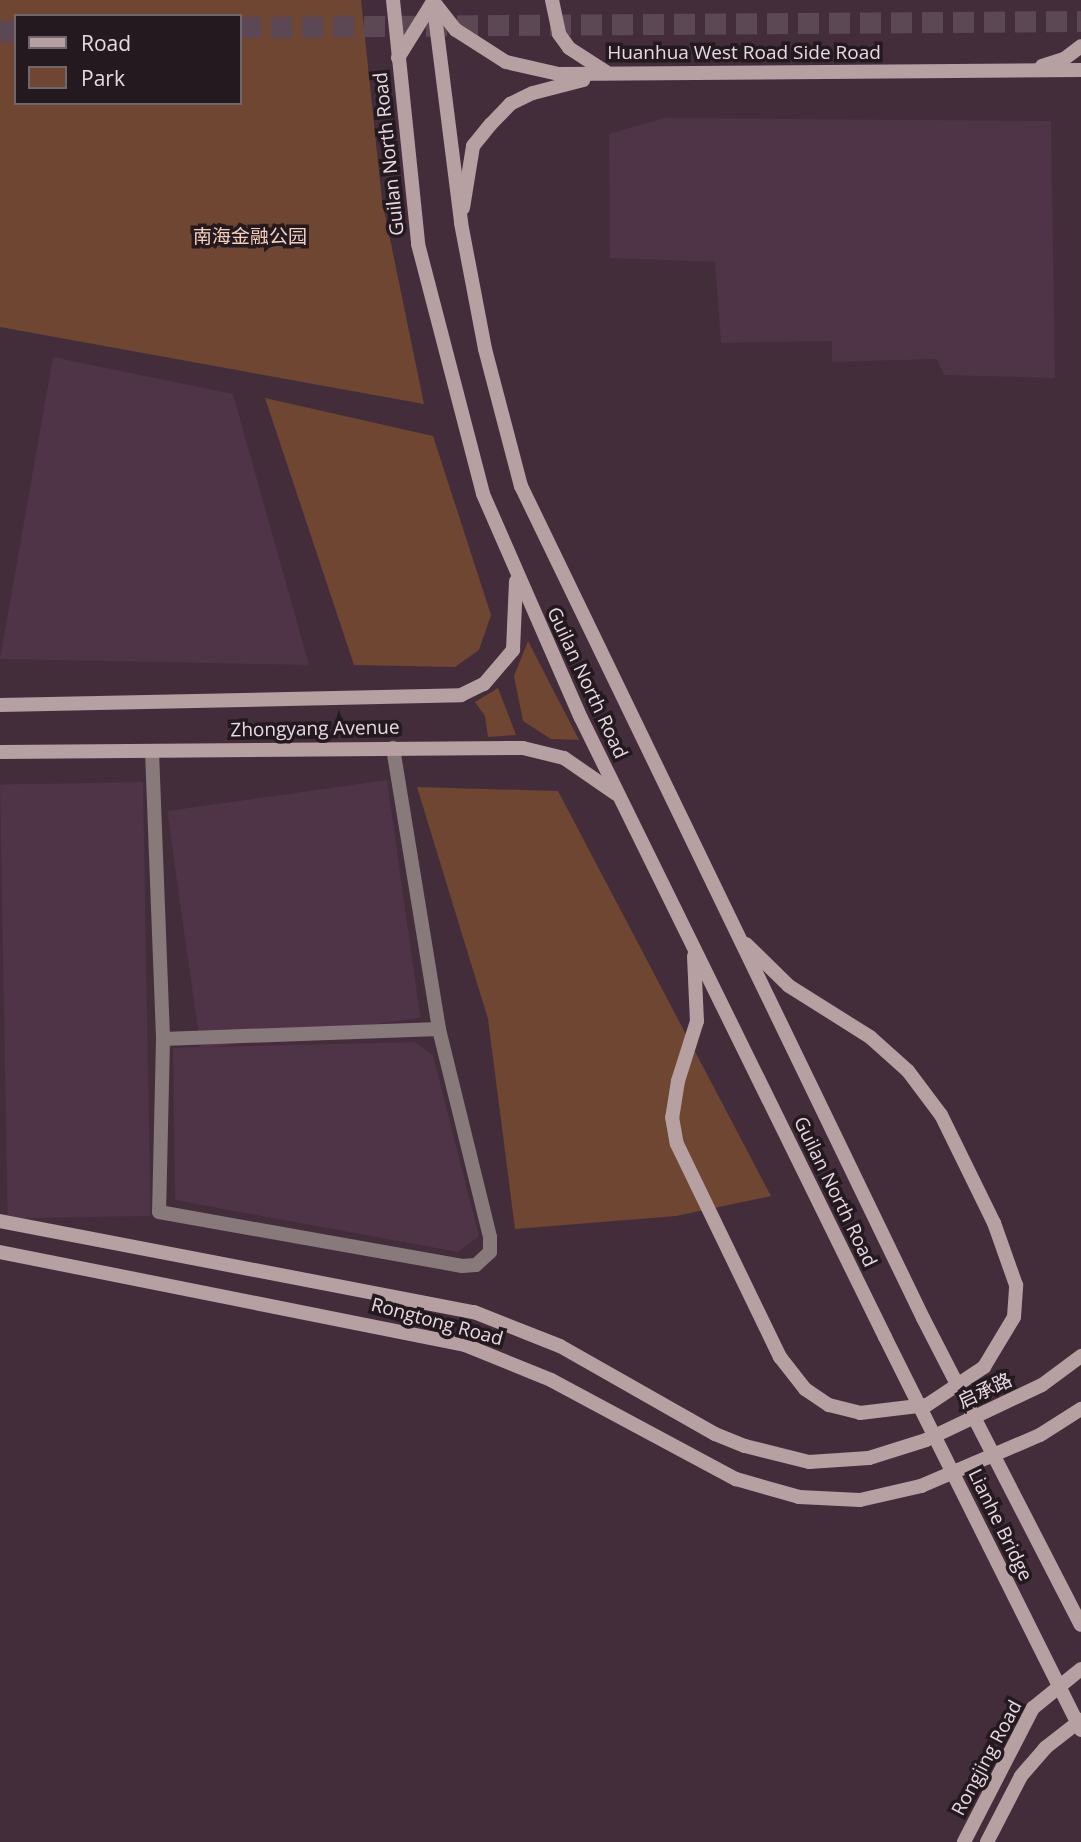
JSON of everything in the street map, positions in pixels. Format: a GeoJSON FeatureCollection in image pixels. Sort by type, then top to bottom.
{"type":"FeatureCollection","features":[{"type":"Feature","properties":{"kind":"main road","name":"Guilan North Road"},"geometry":{"type":"LineString","coordinates":[[393,0],[421,256],[464,436],[516,576],[618,795],[885,1337]]}},
{"type":"Feature","properties":{"kind":"main road","name":"Guilan North Road"},"geometry":{"type":"LineString","coordinates":[[433,0],[461,223],[485,349],[521,486],[923,1318]]}},
{"type":"Feature","properties":{"kind":"main road"},"geometry":{"type":"LineString","coordinates":[[398,60],[433,0]]}},
{"type":"Feature","properties":{"kind":"main road","name":"Huanhua West Road Side Road"},"geometry":{"type":"LineString","coordinates":[[433,0],[456,30],[506,62],[559,74],[1081,70]]}},
{"type":"Feature","properties":{"kind":"main road"},"geometry":{"type":"LineString","coordinates":[[552,0],[559,34],[569,48],[609,74]]}},
{"type":"Feature","properties":{"kind":"main road"},"geometry":{"type":"LineString","coordinates":[[1027,71],[1065,59],[1081,46]]}},
{"type":"Feature","properties":{"kind":"main road"},"geometry":{"type":"LineString","coordinates":[[461,223],[473,146],[510,104],[533,93],[609,74]]}},
{"type":"Feature","properties":{"kind":"main road","name":"Zhongyang Avenue"},"geometry":{"type":"LineString","coordinates":[[0,705],[461,695],[484,684],[513,650],[516,576]]}},
{"type":"Feature","properties":{"kind":"main road","name":"Zhongyang Avenue"},"geometry":{"type":"LineString","coordinates":[[1,753],[393,748],[543,750],[564,758],[618,795]]}},
{"type":"Feature","properties":{"kind":"main road"},"geometry":{"type":"LineString","coordinates":[[694,949],[697,1021],[678,1080],[672,1117],[677,1144],[780,1357],[806,1389],[828,1405],[860,1413],[927,1405],[984,1367],[1014,1317],[1016,1285],[994,1223],[941,1115],[908,1071],[870,1037],[789,986],[738,936]]}},
{"type":"Feature","properties":{"kind":"main road","name":"Rongtong Road"},"geometry":{"type":"LineString","coordinates":[[0,1221],[474,1312],[560,1346],[715,1434],[766,1452],[809,1462],[840,1461],[899,1451]]}},
{"type":"Feature","properties":{"kind":"main road","name":"Rongtong Road"},"geometry":{"type":"LineString","coordinates":[[0,1252],[465,1345],[551,1380],[705,1465],[766,1490],[860,1500],[921,1486],[1040,1434],[1081,1409]]}},
{"type":"Feature","properties":{"kind":"main road"},"geometry":{"type":"LineString","coordinates":[[0,1266],[18,1256]]}},
{"type":"Feature","properties":{"kind":"main road","name":"Lianhe Bridge"},"geometry":{"type":"LineString","coordinates":[[923,1318],[1081,1625]]}},
{"type":"Feature","properties":{"kind":"main road","name":"Lianhe Bridge"},"geometry":{"type":"LineString","coordinates":[[885,1337],[1081,1730]]}},
{"type":"Feature","properties":{"kind":"main road","name":"启承路"},"geometry":{"type":"LineString","coordinates":[[899,1451],[1042,1385],[1081,1356]]}},
{"type":"Feature","properties":{"kind":"main road","name":"Rongjing Road"},"geometry":{"type":"LineString","coordinates":[[964,1842],[1033,1708],[1081,1669]]}},
{"type":"Feature","properties":{"kind":"main road","name":"Rongjing Road"},"geometry":{"type":"LineString","coordinates":[[987,1842],[1021,1776],[1045,1748],[1081,1720]]}},
{"type":"Feature","properties":{"kind":"street"},"geometry":{"type":"LineString","coordinates":[[152,751],[163,1039],[159,1212],[462,1266],[476,1265],[490,1252],[490,1237],[439,1029],[393,748]]}},
{"type":"Feature","properties":{"kind":"street"},"geometry":{"type":"LineString","coordinates":[[163,1039],[439,1029]]}},
{"type":"Feature","properties":{"kind":"shaded area"},"geometry":{"type":"Polygon","coordinates":[[[664,118],[1051,121],[1055,378],[944,375],[937,359],[832,362],[832,341],[721,343],[715,262],[610,258],[609,134],[664,118]]]}},
{"type":"Feature","properties":{"kind":"shaded area"},"geometry":{"type":"Polygon","coordinates":[[[53,357],[233,394],[309,665],[0,659],[53,357]]]}},
{"type":"Feature","properties":{"kind":"shaded area"},"geometry":{"type":"Polygon","coordinates":[[[387,780],[420,1018],[201,1049],[167,811],[387,780]]]}},
{"type":"Feature","properties":{"kind":"shaded area"},"geometry":{"type":"Polygon","coordinates":[[[143,782],[151,1216],[8,1218],[0,784],[143,782]]]}},
{"type":"Feature","properties":{"kind":"shaded area"},"geometry":{"type":"Polygon","coordinates":[[[414,1042],[433,1055],[479,1236],[458,1252],[175,1200],[173,1048],[414,1042]]]}},
{"type":"Feature","properties":{"kind":"green space","name":"南海金融公园"},"geometry":{"type":"Polygon","coordinates":[[[0,0],[361,0],[382,200],[424,404],[0,327],[0,0]]]}},
{"type":"Feature","properties":{"kind":"green space"},"geometry":{"type":"Polygon","coordinates":[[[265,398],[433,436],[491,615],[479,650],[455,667],[354,665],[265,398]]]}},
{"type":"Feature","properties":{"kind":"green space"},"geometry":{"type":"Polygon","coordinates":[[[528,641],[579,740],[551,739],[523,721],[514,676],[528,641]]]}},
{"type":"Feature","properties":{"kind":"green space"},"geometry":{"type":"Polygon","coordinates":[[[498,688],[516,735],[488,737],[485,716],[475,702],[498,688]]]}},
{"type":"Feature","properties":{"kind":"green space"},"geometry":{"type":"Polygon","coordinates":[[[417,787],[558,791],[771,1196],[676,1216],[515,1229],[488,1019],[417,787]]]}},
{"type":"Feature","properties":{"kind":"tunnel"},"geometry":{"type":"LineString","coordinates":[[242,27],[1081,21]]}},
{"type":"Feature","properties":{"kind":"tunnel"},"geometry":{"type":"LineString","coordinates":[[0,32],[14,31]]}}]}
